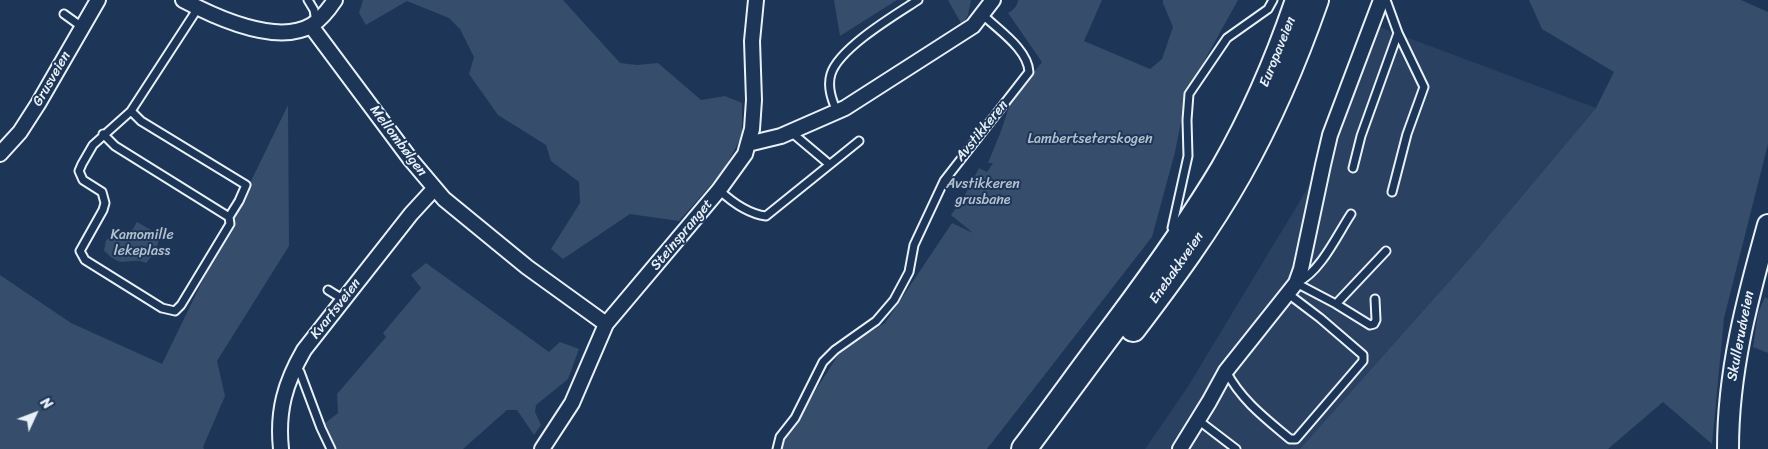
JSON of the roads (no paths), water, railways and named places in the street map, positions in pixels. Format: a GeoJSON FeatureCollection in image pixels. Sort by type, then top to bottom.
{"type":"FeatureCollection","features":[{"type":"Feature","properties":{"kind":"highway","name":"Europaveien"},"geometry":{"type":"LineString","coordinates":[[1256,104],[1274,66],[1298,0]]}},
{"type":"Feature","properties":{"kind":"highway","name":"Europaveien"},"geometry":{"type":"LineString","coordinates":[[1289,73],[1316,0]]}},
{"type":"Feature","properties":{"kind":"highway","name":"Enebakkveien"},"geometry":{"type":"LineString","coordinates":[[1044,449],[1164,288],[1207,226],[1254,146],[1289,73]]}},
{"type":"Feature","properties":{"kind":"highway","name":"Enebakkveien"},"geometry":{"type":"LineString","coordinates":[[1024,449],[1180,237],[1223,167],[1256,104]]}},
{"type":"Feature","properties":{"kind":"main road","name":"Skullerudveien"},"geometry":{"type":"LineString","coordinates":[[1728,449],[1736,353],[1743,316],[1768,225]]}},
{"type":"Feature","properties":{"kind":"street","name":"Grusveien"},"geometry":{"type":"LineString","coordinates":[[0,154],[20,132],[38,104],[98,0]]}},
{"type":"Feature","properties":{"kind":"street"},"geometry":{"type":"LineString","coordinates":[[193,3],[257,30],[282,33],[296,31],[314,24],[335,0]]}},
{"type":"Feature","properties":{"kind":"street","name":"Steinspranget"},"geometry":{"type":"LineString","coordinates":[[542,449],[572,403],[606,324],[719,190],[745,154],[752,129],[754,100],[752,41],[756,0]]}},
{"type":"Feature","properties":{"kind":"street"},"geometry":{"type":"LineString","coordinates":[[748,144],[781,136],[837,112],[973,26],[993,0]]}},
{"type":"Feature","properties":{"kind":"street"},"geometry":{"type":"LineString","coordinates":[[1180,449],[1226,371],[1291,288],[1302,269],[1330,136],[1381,0]]}},
{"type":"Feature","properties":{"kind":"street","name":"Mellombølgen"},"geometry":{"type":"LineString","coordinates":[[314,24],[434,189],[472,224],[514,257],[606,324]]}},
{"type":"Feature","properties":{"kind":"street","name":"Kvartsveien"},"geometry":{"type":"LineString","coordinates":[[280,449],[279,428],[282,402],[295,366],[304,350],[411,214],[434,189]]}},
{"type":"Feature","properties":{"kind":"lane"},"geometry":{"type":"LineString","coordinates":[[308,0],[314,10],[314,24]]}},
{"type":"Feature","properties":{"kind":"lane"},"geometry":{"type":"LineString","coordinates":[[837,112],[831,99],[830,80],[836,64],[876,27],[918,0]]}},
{"type":"Feature","properties":{"kind":"lane"},"geometry":{"type":"LineString","coordinates":[[1180,237],[1172,228],[1188,156],[1187,120],[1189,94],[1227,38],[1268,9],[1273,0]]}},
{"type":"Feature","properties":{"kind":"lane"},"geometry":{"type":"LineString","coordinates":[[1386,0],[1398,33],[1424,87],[1407,134],[1392,192]]}},
{"type":"Feature","properties":{"kind":"lane"},"geometry":{"type":"LineString","coordinates":[[131,111],[141,121],[246,185],[239,202],[229,217],[230,224],[181,305],[175,311],[162,308],[85,260],[80,249],[103,210],[105,203],[102,192],[83,180],[80,176],[80,171],[94,145],[103,134],[131,111],[193,3]]}},
{"type":"Feature","properties":{"kind":"lane"},"geometry":{"type":"LineString","coordinates":[[64,14],[82,27]]}},
{"type":"Feature","properties":{"kind":"lane","name":"Avstikkeren"},"geometry":{"type":"LineString","coordinates":[[777,449],[780,437],[795,418],[823,362],[835,350],[876,321],[894,300],[909,272],[914,245],[944,181],[1029,72],[1025,56],[982,14]]}},
{"type":"Feature","properties":{"kind":"lane"},"geometry":{"type":"LineString","coordinates":[[1353,168],[1361,136],[1398,33]]}},
{"type":"Feature","properties":{"kind":"lane"},"geometry":{"type":"LineString","coordinates":[[790,132],[829,164]]}},
{"type":"Feature","properties":{"kind":"lane"},"geometry":{"type":"LineString","coordinates":[[103,134],[115,146],[229,217]]}},
{"type":"Feature","properties":{"kind":"lane"},"geometry":{"type":"LineString","coordinates":[[719,190],[727,198],[750,212],[766,216],[859,142]]}},
{"type":"Feature","properties":{"kind":"lane"},"geometry":{"type":"LineString","coordinates":[[1291,288],[1307,278],[1318,265],[1351,214]]}},
{"type":"Feature","properties":{"kind":"lane"},"geometry":{"type":"LineString","coordinates":[[1336,304],[1386,251]]}},
{"type":"Feature","properties":{"kind":"lane"},"geometry":{"type":"LineString","coordinates":[[1291,288],[1336,304],[1370,325],[1374,324],[1376,320],[1375,299]]}},
{"type":"Feature","properties":{"kind":"lane"},"geometry":{"type":"LineString","coordinates":[[1226,371],[1246,402],[1290,439],[1296,438],[1363,361],[1363,355],[1320,318],[1291,288]]}},
{"type":"Feature","properties":{"kind":"lane"},"geometry":{"type":"LineString","coordinates":[[328,290],[344,300]]}},
{"type":"Feature","properties":{"kind":"lane"},"geometry":{"type":"LineString","coordinates":[[295,366],[300,372],[331,449]]}},
{"type":"Feature","properties":{"kind":"lane"},"geometry":{"type":"LineString","coordinates":[[1198,420],[1236,449]]}},
{"type":"Feature","properties":{"kind":"park label","name":"Lambertseterskogen"},"geometry":{"type":"Point","coordinates":[1090,139]}},
{"type":"Feature","properties":{"kind":"park label","name":"Avstikkeren grusbane"},"geometry":{"type":"Point","coordinates":[983,192]}},
{"type":"Feature","properties":{"kind":"park label","name":"Kamomille lekeplass"},"geometry":{"type":"Point","coordinates":[142,244]}}]}
